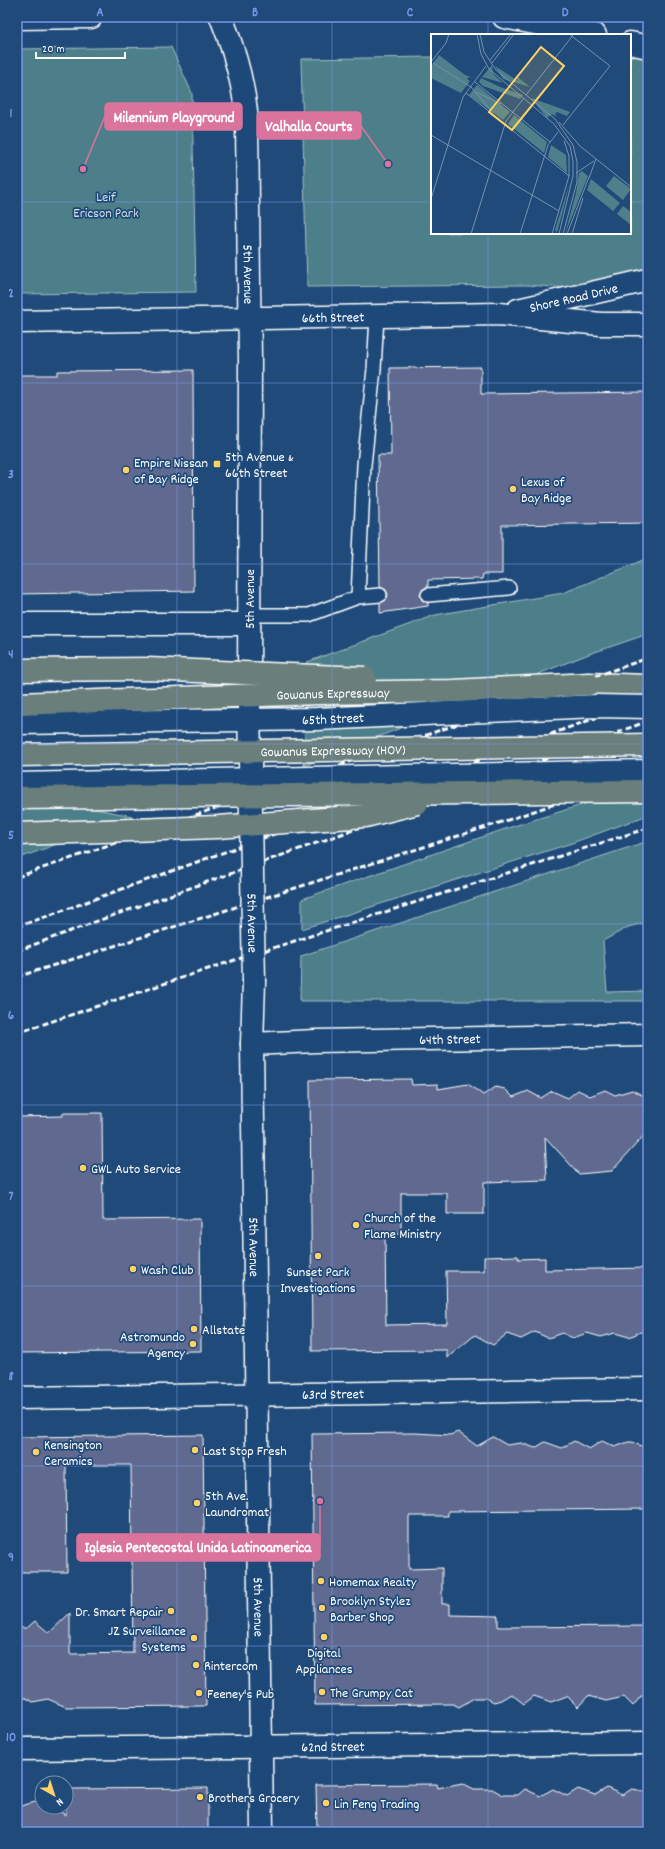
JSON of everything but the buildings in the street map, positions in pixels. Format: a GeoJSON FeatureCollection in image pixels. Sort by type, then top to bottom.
{"type":"FeatureCollection","features":[{"type":"Feature","properties":{"kind":"highway"},"geometry":{"type":"LineString","coordinates":[[17,670],[148,669],[305,676],[589,684]]}},
{"type":"Feature","properties":{"kind":"highway","name":"Gowanus Expressway"},"geometry":{"type":"LineString","coordinates":[[17,704],[318,693],[454,691],[589,684],[648,686]]}},
{"type":"Feature","properties":{"kind":"highway","name":"Gowanus Expressway (HOV)"},"geometry":{"type":"LineString","coordinates":[[17,756],[648,745]]}},
{"type":"Feature","properties":{"kind":"highway"},"geometry":{"type":"LineString","coordinates":[[17,798],[648,791]]}},
{"type":"Feature","properties":{"kind":"highway"},"geometry":{"type":"LineString","coordinates":[[17,834],[218,827],[365,816],[449,794]]}},
{"type":"Feature","properties":{"kind":"street"},"geometry":{"type":"LineString","coordinates":[[17,18],[91,17]]}},
{"type":"Feature","properties":{"kind":"street","name":"5th Avenue"},"geometry":{"type":"LineString","coordinates":[[221,17],[240,71],[246,105],[249,319],[248,620],[254,982],[252,1044],[262,1832]]}},
{"type":"Feature","properties":{"kind":"street"},"geometry":{"type":"LineString","coordinates":[[504,17],[590,34]]}},
{"type":"Feature","properties":{"kind":"street"},"geometry":{"type":"LineString","coordinates":[[631,43],[648,47]]}},
{"type":"Feature","properties":{"kind":"street","name":"Shore Road Drive"},"geometry":{"type":"LineString","coordinates":[[499,314],[648,280]]}},
{"type":"Feature","properties":{"kind":"street","name":"66th Street"},"geometry":{"type":"LineString","coordinates":[[17,322],[499,314],[601,324],[648,324]]}},
{"type":"Feature","properties":{"kind":"street"},"geometry":{"type":"LineString","coordinates":[[17,624],[248,620]]}},
{"type":"Feature","properties":{"kind":"street","name":"65th Street"},"geometry":{"type":"LineString","coordinates":[[17,723],[317,719],[596,706],[648,706]]}},
{"type":"Feature","properties":{"kind":"street"},"geometry":{"type":"LineString","coordinates":[[17,784],[648,771]]}},
{"type":"Feature","properties":{"kind":"street","name":"64th Street"},"geometry":{"type":"LineString","coordinates":[[252,1044],[316,1040],[648,1035]]}},
{"type":"Feature","properties":{"kind":"street","name":"63rd Street"},"geometry":{"type":"LineString","coordinates":[[17,1398],[256,1393],[648,1389]]}},
{"type":"Feature","properties":{"kind":"street","name":"62nd Street"},"geometry":{"type":"LineString","coordinates":[[17,1749],[648,1743]]}},
{"type":"Feature","properties":{"kind":"lane"},"geometry":{"type":"LineString","coordinates":[[358,597],[364,466],[374,369],[376,317]]}},
{"type":"Feature","properties":{"kind":"lane"},"geometry":{"type":"LineString","coordinates":[[428,595],[509,588]]}},
{"type":"Feature","properties":{"kind":"lane"},"geometry":{"type":"LineString","coordinates":[[248,620],[309,615],[358,597],[380,595]]}},
{"type":"Feature","properties":{"kind":"green space"},"geometry":{"type":"Polygon","coordinates":[[[648,36],[648,294],[527,285],[307,287],[301,59],[431,57],[431,234],[631,234],[631,40],[648,36]]]}},
{"type":"Feature","properties":{"kind":"green space","name":"Leif Ericson Park"},"geometry":{"type":"Polygon","coordinates":[[[171,47],[192,93],[196,292],[17,294],[17,49],[171,47]]]}},
{"type":"Feature","properties":{"kind":"green space"},"geometry":{"type":"Polygon","coordinates":[[[648,558],[648,634],[589,654],[304,766],[307,662],[435,615],[563,593],[648,558]]]}},
{"type":"Feature","properties":{"kind":"green space"},"geometry":{"type":"Polygon","coordinates":[[[648,784],[648,815],[572,843],[302,929],[302,899],[508,828],[648,784]]]}},
{"type":"Feature","properties":{"kind":"green space"},"geometry":{"type":"Polygon","coordinates":[[[17,794],[132,816],[17,859],[17,794]]]}},
{"type":"Feature","properties":{"kind":"green space"},"geometry":{"type":"Polygon","coordinates":[[[648,841],[648,922],[628,927],[603,941],[607,992],[648,991],[648,1001],[300,1001],[301,956],[648,841]]]}},
{"type":"Feature","properties":{"kind":"railway"},"geometry":{"type":"LineString","coordinates":[[17,877],[648,658]]}},
{"type":"Feature","properties":{"kind":"railway"},"geometry":{"type":"LineString","coordinates":[[17,927],[648,699]]}},
{"type":"Feature","properties":{"kind":"railway"},"geometry":{"type":"LineString","coordinates":[[17,951],[378,821],[648,721]]}},
{"type":"Feature","properties":{"kind":"railway"},"geometry":{"type":"LineString","coordinates":[[17,977],[505,821],[648,772]]}},
{"type":"Feature","properties":{"kind":"railway"},"geometry":{"type":"LineString","coordinates":[[17,1033],[232,961],[648,828]]}},
{"type":"Feature","properties":{"kind":"place","name":"Valhalla Courts"},"geometry":{"type":"Point","coordinates":[388,164]}},
{"type":"Feature","properties":{"kind":"place","name":"Milennium Playground"},"geometry":{"type":"Point","coordinates":[83,169]}},
{"type":"Feature","properties":{"kind":"place","name":"5th Avenue & 66th Street"},"geometry":{"type":"Point","coordinates":[217,464]}},
{"type":"Feature","properties":{"kind":"place","name":"Empire Nissan of Bay Ridge"},"geometry":{"type":"Point","coordinates":[126,470]}},
{"type":"Feature","properties":{"kind":"place","name":"Lexus of Bay Ridge"},"geometry":{"type":"Point","coordinates":[513,489]}},
{"type":"Feature","properties":{"kind":"place","name":"GWL Auto Service"},"geometry":{"type":"Point","coordinates":[83,1168]}},
{"type":"Feature","properties":{"kind":"place","name":"Church of the Flame Ministry"},"geometry":{"type":"Point","coordinates":[356,1225]}},
{"type":"Feature","properties":{"kind":"place","name":"Sunset Park Investigations"},"geometry":{"type":"Point","coordinates":[318,1256]}},
{"type":"Feature","properties":{"kind":"place","name":"Wash Club"},"geometry":{"type":"Point","coordinates":[133,1269]}},
{"type":"Feature","properties":{"kind":"place","name":"Allstate"},"geometry":{"type":"Point","coordinates":[194,1329]}},
{"type":"Feature","properties":{"kind":"place","name":"Astromundo Agency"},"geometry":{"type":"Point","coordinates":[193,1344]}},
{"type":"Feature","properties":{"kind":"place","name":"Last Stop Fresh"},"geometry":{"type":"Point","coordinates":[195,1450]}},
{"type":"Feature","properties":{"kind":"place","name":"Kensington Ceramics"},"geometry":{"type":"Point","coordinates":[36,1452]}},
{"type":"Feature","properties":{"kind":"place","name":"Iglesia Pentecostal Unida Latinoamerica"},"geometry":{"type":"Point","coordinates":[320,1501]}},
{"type":"Feature","properties":{"kind":"place","name":"5th Ave. Laundromat"},"geometry":{"type":"Point","coordinates":[197,1503]}},
{"type":"Feature","properties":{"kind":"place","name":"Homemax Realty"},"geometry":{"type":"Point","coordinates":[321,1581]}},
{"type":"Feature","properties":{"kind":"place","name":"Brooklyn Stylez Barber Shop"},"geometry":{"type":"Point","coordinates":[322,1608]}},
{"type":"Feature","properties":{"kind":"place","name":"Dr. Smart Repair"},"geometry":{"type":"Point","coordinates":[171,1611]}},
{"type":"Feature","properties":{"kind":"place","name":"Digital Appliances"},"geometry":{"type":"Point","coordinates":[324,1637]}},
{"type":"Feature","properties":{"kind":"place","name":"JZ Surveillance Systems"},"geometry":{"type":"Point","coordinates":[194,1638]}},
{"type":"Feature","properties":{"kind":"place","name":"Rintercom"},"geometry":{"type":"Point","coordinates":[196,1665]}},
{"type":"Feature","properties":{"kind":"place","name":"The Grumpy Cat"},"geometry":{"type":"Point","coordinates":[322,1692]}},
{"type":"Feature","properties":{"kind":"place","name":"Feeney's Pub"},"geometry":{"type":"Point","coordinates":[199,1693]}},
{"type":"Feature","properties":{"kind":"place","name":"Brothers Grocery"},"geometry":{"type":"Point","coordinates":[200,1797]}},
{"type":"Feature","properties":{"kind":"place","name":"Lin Feng Trading"},"geometry":{"type":"Point","coordinates":[326,1803]}}]}
